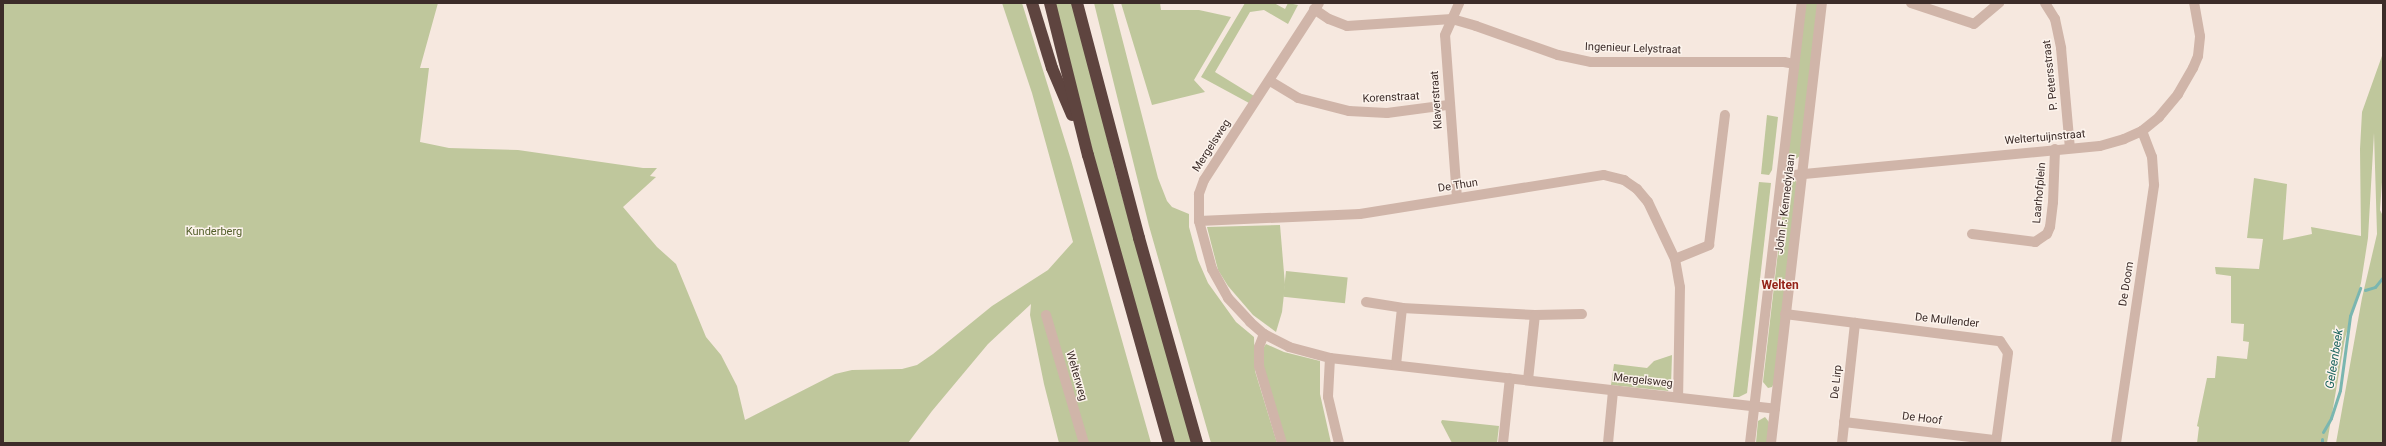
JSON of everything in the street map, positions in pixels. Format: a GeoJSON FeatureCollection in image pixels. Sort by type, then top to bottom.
{"type":"FeatureCollection","features":[{"type":"Feature","properties":{"kind":"highway"},"geometry":{"type":"LineString","coordinates":[[1032,3],[1052,68],[1088,155]]}},
{"type":"Feature","properties":{"kind":"highway"},"geometry":{"type":"LineString","coordinates":[[1050,3],[1088,155],[1169,443]]}},
{"type":"Feature","properties":{"kind":"highway"},"geometry":{"type":"LineString","coordinates":[[1078,3],[1141,245],[1197,443]]}},
{"type":"Feature","properties":{"kind":"street","name":"Klaverstraat"},"geometry":{"type":"LineString","coordinates":[[1457,198],[1448,106],[1445,35],[1459,3]]}},
{"type":"Feature","properties":{"kind":"street","name":"John F. Kennedylaan"},"geometry":{"type":"LineString","coordinates":[[1750,443],[1783,176],[1794,64],[1802,3]]}},
{"type":"Feature","properties":{"kind":"street","name":"John F. Kennedylaan"},"geometry":{"type":"LineString","coordinates":[[1771,443],[1822,3]]}},
{"type":"Feature","properties":{"kind":"street"},"geometry":{"type":"LineString","coordinates":[[1911,3],[1974,24],[1999,3]]}},
{"type":"Feature","properties":{"kind":"street","name":"P. Petersstraat"},"geometry":{"type":"LineString","coordinates":[[2045,3],[2055,19],[2061,48],[2070,148]]}},
{"type":"Feature","properties":{"kind":"street","name":"Weltertuijnstraat"},"geometry":{"type":"LineString","coordinates":[[1783,176],[2055,149],[2100,146],[2124,139],[2142,131],[2168,108],[2194,68],[2198,56],[2200,36],[2194,3]]}},
{"type":"Feature","properties":{"kind":"street","name":"Ingenieur Lelystraat"},"geometry":{"type":"LineString","coordinates":[[1317,6],[1329,19],[1347,26],[1452,19],[1558,55],[1591,62],[1784,62],[1794,64]]}},
{"type":"Feature","properties":{"kind":"street","name":"Mergelsweg"},"geometry":{"type":"LineString","coordinates":[[1317,6],[1270,81],[1204,180],[1199,194],[1198,221],[1207,255],[1220,284],[1240,312],[1264,334],[1289,347],[1330,358],[1755,406]]}},
{"type":"Feature","properties":{"kind":"street","name":"Korenstraat"},"geometry":{"type":"LineString","coordinates":[[1270,81],[1298,98],[1349,111],[1387,113],[1448,106]]}},
{"type":"Feature","properties":{"kind":"street"},"geometry":{"type":"LineString","coordinates":[[1675,259],[1709,245],[1725,115]]}},
{"type":"Feature","properties":{"kind":"street","name":"De Doom"},"geometry":{"type":"LineString","coordinates":[[2116,443],[2154,185],[2152,157],[2142,131]]}},
{"type":"Feature","properties":{"kind":"street","name":"Laarhofplein"},"geometry":{"type":"LineString","coordinates":[[1972,234],[2035,242],[2047,234],[2050,227],[2053,202],[2055,149]]}},
{"type":"Feature","properties":{"kind":"street","name":"De Thun"},"geometry":{"type":"LineString","coordinates":[[1198,221],[1360,214],[1604,175],[1618,178],[1637,189],[1646,198],[1675,259],[1680,287],[1678,397]]}},
{"type":"Feature","properties":{"kind":"street"},"geometry":{"type":"LineString","coordinates":[[1366,302],[1402,308],[1536,315],[1582,314]]}},
{"type":"Feature","properties":{"kind":"street"},"geometry":{"type":"LineString","coordinates":[[1396,365],[1402,308]]}},
{"type":"Feature","properties":{"kind":"street","name":"De Mullender"},"geometry":{"type":"LineString","coordinates":[[1785,314],[1995,339],[2004,344],[2008,353],[1996,442]]}},
{"type":"Feature","properties":{"kind":"street","name":"Welterweg"},"geometry":{"type":"LineString","coordinates":[[1046,315],[1084,443]]}},
{"type":"Feature","properties":{"kind":"street"},"geometry":{"type":"LineString","coordinates":[[1528,380],[1536,315]]}},
{"type":"Feature","properties":{"kind":"street","name":"De Lirp"},"geometry":{"type":"LineString","coordinates":[[1842,443],[1855,323]]}},
{"type":"Feature","properties":{"kind":"street"},"geometry":{"type":"LineString","coordinates":[[1264,334],[1259,346],[1259,366],[1282,443]]}},
{"type":"Feature","properties":{"kind":"street"},"geometry":{"type":"LineString","coordinates":[[1330,358],[1328,398],[1339,443]]}},
{"type":"Feature","properties":{"kind":"street"},"geometry":{"type":"LineString","coordinates":[[1503,443],[1510,378]]}},
{"type":"Feature","properties":{"kind":"street"},"geometry":{"type":"LineString","coordinates":[[1608,443],[1613,391]]}},
{"type":"Feature","properties":{"kind":"street"},"geometry":{"type":"LineString","coordinates":[[1755,406],[1775,409]]}},
{"type":"Feature","properties":{"kind":"street","name":"De Hoof"},"geometry":{"type":"LineString","coordinates":[[1844,422],[1996,442]]}},
{"type":"Feature","properties":{"kind":"green space","name":"Kunderberg"},"geometry":{"type":"Polygon","coordinates":[[[3,3],[438,3],[420,68],[429,68],[420,142],[449,148],[518,150],[643,168],[657,168],[650,176],[656,177],[623,207],[657,247],[676,264],[706,337],[721,355],[737,386],[745,420],[835,374],[852,370],[902,369],[917,365],[933,354],[992,306],[1048,270],[1073,242],[1032,93],[1002,3],[1022,3],[1071,160],[1151,443],[1059,443],[1044,384],[1030,315],[1031,304],[988,344],[932,411],[908,443],[3,443],[3,3]]]}},
{"type":"Feature","properties":{"kind":"green space"},"geometry":{"type":"Polygon","coordinates":[[[1055,3],[1074,3],[1115,171],[1192,443],[1173,443],[1105,200],[1055,3]]]}},
{"type":"Feature","properties":{"kind":"green space"},"geometry":{"type":"Polygon","coordinates":[[[1094,3],[1113,3],[1158,178],[1167,201],[1172,207],[1189,214],[1189,227],[1198,260],[1208,283],[1236,322],[1254,337],[1255,371],[1277,443],[1211,443],[1149,226],[1094,3]]]}},
{"type":"Feature","properties":{"kind":"green space"},"geometry":{"type":"Polygon","coordinates":[[[1121,3],[1160,3],[1161,10],[1199,10],[1231,17],[1194,80],[1205,92],[1152,105],[1121,3]]]}},
{"type":"Feature","properties":{"kind":"green space"},"geometry":{"type":"Polygon","coordinates":[[[1245,3],[1274,3],[1285,9],[1288,3],[1298,5],[1288,24],[1264,10],[1250,12],[1215,72],[1254,96],[1249,103],[1201,77],[1245,3]]]}},
{"type":"Feature","properties":{"kind":"green space"},"geometry":{"type":"Polygon","coordinates":[[[1805,3],[1819,3],[1800,156],[1793,161],[1788,155],[1805,3]]]}},
{"type":"Feature","properties":{"kind":"green space"},"geometry":{"type":"Polygon","coordinates":[[[2383,53],[2383,168],[2380,210],[2383,216],[2383,443],[2336,443],[2362,298],[2377,234],[2374,133],[2368,238],[2361,283],[2345,338],[2327,443],[2197,443],[2199,427],[2197,426],[2207,378],[2215,378],[2217,356],[2247,359],[2249,342],[2243,341],[2244,324],[2231,323],[2231,276],[2216,274],[2215,267],[2259,269],[2263,239],[2247,238],[2254,178],[2287,184],[2283,240],[2312,234],[2311,227],[2361,236],[2360,149],[2362,112],[2383,53]]]}},
{"type":"Feature","properties":{"kind":"green space"},"geometry":{"type":"Polygon","coordinates":[[[1767,115],[1778,117],[1772,170],[1769,175],[1761,174],[1767,115]]]}},
{"type":"Feature","properties":{"kind":"green space"},"geometry":{"type":"Polygon","coordinates":[[[1789,178],[1795,180],[1797,183],[1774,383],[1772,387],[1768,388],[1763,382],[1786,182],[1789,178]]]}},
{"type":"Feature","properties":{"kind":"green space"},"geometry":{"type":"Polygon","coordinates":[[[1759,182],[1771,183],[1747,393],[1739,397],[1733,397],[1759,182]]]}},
{"type":"Feature","properties":{"kind":"green space"},"geometry":{"type":"Polygon","coordinates":[[[1280,225],[1285,285],[1282,312],[1276,332],[1253,315],[1228,286],[1218,270],[1207,227],[1280,225]]]}},
{"type":"Feature","properties":{"kind":"green space"},"geometry":{"type":"Polygon","coordinates":[[[1286,271],[1348,277],[1345,303],[1283,297],[1286,271]]]}},
{"type":"Feature","properties":{"kind":"green space"},"geometry":{"type":"Polygon","coordinates":[[[1266,344],[1284,352],[1320,361],[1320,394],[1331,443],[1284,443],[1262,371],[1262,350],[1266,344]]]}},
{"type":"Feature","properties":{"kind":"green space"},"geometry":{"type":"Polygon","coordinates":[[[1672,355],[1671,386],[1668,391],[1611,385],[1614,364],[1647,368],[1654,361],[1672,355]]]}},
{"type":"Feature","properties":{"kind":"green space"},"geometry":{"type":"Polygon","coordinates":[[[1765,417],[1769,422],[1767,443],[1756,443],[1758,421],[1765,417]]]}},
{"type":"Feature","properties":{"kind":"green space"},"geometry":{"type":"Polygon","coordinates":[[[1442,420],[1499,426],[1497,443],[1452,443],[1441,422],[1442,420]]]}},
{"type":"Feature","properties":{"kind":"waterway","name":"Geleenbeek"},"geometry":{"type":"LineString","coordinates":[[2365,290],[2375,287],[2383,277]]}},
{"type":"Feature","properties":{"kind":"waterway","name":"Geleenbeek"},"geometry":{"type":"LineString","coordinates":[[2323,432],[2331,418],[2340,390],[2350,316],[2360,288]]}},
{"type":"Feature","properties":{"kind":"district","name":"Welten"},"geometry":{"type":"Point","coordinates":[1780,286]}}]}
